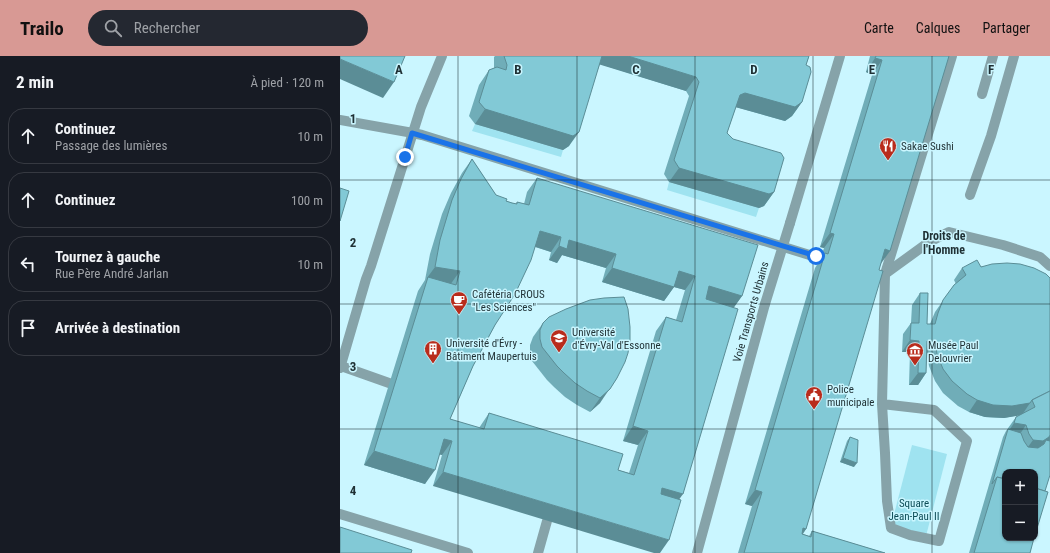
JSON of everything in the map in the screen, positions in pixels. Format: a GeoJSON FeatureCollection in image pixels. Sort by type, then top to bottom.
{"type":"FeatureCollection","features":[{"type":"Feature","properties":{"kind":"street"},"geometry":{"type":"LineString","coordinates":[[389,383],[340,367],[412,133],[442,56]]}},
{"type":"Feature","properties":{"kind":"street","name":"Voie Transports Urbains"},"geometry":{"type":"LineString","coordinates":[[697,553],[765,304],[840,56]]}},
{"type":"Feature","properties":{"kind":"street"},"geometry":{"type":"LineString","coordinates":[[882,404],[934,410],[967,441],[939,541],[910,535],[891,528],[887,501],[882,404],[885,274],[952,56]]}},
{"type":"Feature","properties":{"kind":"street"},"geometry":{"type":"LineString","coordinates":[[982,94],[993,56]]}},
{"type":"Feature","properties":{"kind":"street"},"geometry":{"type":"LineString","coordinates":[[970,195],[990,136],[1014,56]]}},
{"type":"Feature","properties":{"kind":"street"},"geometry":{"type":"LineString","coordinates":[[340,120],[412,133],[816,256]]}},
{"type":"Feature","properties":{"kind":"street"},"geometry":{"type":"LineString","coordinates":[[885,274],[929,242],[949,232],[1003,245],[1040,257],[1050,266]]}},
{"type":"Feature","properties":{"kind":"street"},"geometry":{"type":"LineString","coordinates":[[340,514],[468,553]]}},
{"type":"Feature","properties":{"kind":"street"},"geometry":{"type":"LineString","coordinates":[[538,553],[547,521]]}},
{"type":"Feature","properties":{"kind":"green space"},"geometry":{"type":"Polygon","coordinates":[[[475,124],[563,150],[561,157],[472,131],[475,124]]]}},
{"type":"Feature","properties":{"kind":"green space"},"geometry":{"type":"Polygon","coordinates":[[[669,182],[759,208],[756,217],[667,190],[669,182]]]}},
{"type":"Feature","properties":{"kind":"green space","name":"Square Jean-Paul II"},"geometry":{"type":"Polygon","coordinates":[[[912,445],[947,454],[926,536],[891,526],[912,445]]]}},
{"type":"Feature","properties":{"kind":"building"},"geometry":{"type":"Polygon","coordinates":[[[340,56],[405,56],[394,82],[340,59],[340,56]]]}},
{"type":"Feature","properties":{"kind":"building"},"geometry":{"type":"Polygon","coordinates":[[[504,56],[602,56],[579,132],[573,136],[485,109],[479,102],[489,70],[497,67],[506,70],[507,65],[504,56]]]}},
{"type":"Feature","properties":{"kind":"building"},"geometry":{"type":"Polygon","coordinates":[[[628,56],[809,56],[806,65],[810,67],[811,72],[802,102],[795,107],[745,93],[740,95],[727,133],[733,139],[781,153],[784,158],[774,192],[769,194],[679,168],[674,160],[699,82],[696,77],[628,56]]]}},
{"type":"Feature","properties":{"kind":"building"},"geometry":{"type":"Polygon","coordinates":[[[876,56],[949,56],[890,251],[885,249],[879,270],[883,271],[806,529],[803,528],[802,534],[811,537],[812,531],[885,553],[744,553],[762,492],[755,490],[825,253],[828,254],[834,234],[830,233],[882,60],[875,58],[876,56]]]}},
{"type":"Feature","properties":{"kind":"building","name":"Université d'Évry - Bâtiment Maupertuis"},"geometry":{"type":"Polygon","coordinates":[[[472,159],[496,195],[507,199],[506,201],[512,203],[517,204],[517,202],[529,205],[537,178],[758,245],[742,296],[709,286],[706,299],[738,309],[683,494],[662,488],[661,494],[681,500],[669,540],[443,472],[452,441],[444,439],[435,470],[374,451],[428,277],[456,285],[460,271],[435,267],[440,240],[452,200],[472,159]],[[540,231],[531,260],[515,294],[495,325],[473,366],[450,419],[484,429],[489,413],[623,454],[618,470],[634,475],[648,431],[633,426],[666,317],[682,322],[695,276],[679,271],[674,287],[612,268],[616,254],[569,240],[567,249],[559,246],[561,237],[540,231]]]}},
{"type":"Feature","properties":{"kind":"building"},"geometry":{"type":"Polygon","coordinates":[[[340,188],[349,191],[340,221],[340,188]]]}},
{"type":"Feature","properties":{"kind":"building"},"geometry":{"type":"Polygon","coordinates":[[[977,260],[981,267],[992,264],[1020,264],[1034,268],[1046,274],[1050,278],[1050,391],[1032,400],[1030,403],[1012,406],[993,405],[977,400],[967,394],[952,381],[943,369],[937,354],[935,341],[927,341],[926,373],[918,373],[919,341],[910,340],[911,323],[919,323],[920,293],[928,293],[927,324],[935,324],[943,300],[954,285],[966,275],[962,268],[977,260]]]}},
{"type":"Feature","properties":{"kind":"building","name":"Université d'Évry - Bâtiment Maupertuis"},"geometry":{"type":"Polygon","coordinates":[[[624,297],[628,309],[630,327],[628,353],[617,378],[610,389],[600,398],[575,383],[557,366],[542,347],[540,330],[543,323],[549,317],[566,309],[590,300],[624,297]]]}},
{"type":"Feature","properties":{"kind":"building"},"geometry":{"type":"Polygon","coordinates":[[[1050,391],[1050,435],[1043,441],[1033,440],[1026,425],[1014,423],[1016,417],[1035,407],[1032,400],[1050,391]]]}},
{"type":"Feature","properties":{"kind":"building"},"geometry":{"type":"Polygon","coordinates":[[[1008,429],[1021,433],[1028,447],[1038,448],[1044,444],[1046,440],[1050,441],[1050,475],[1045,491],[1038,489],[1038,469],[1002,469],[1002,478],[997,477],[992,484],[1008,429]]]}},
{"type":"Feature","properties":{"kind":"building"},"geometry":{"type":"Polygon","coordinates":[[[850,437],[858,440],[857,463],[843,458],[850,437]]]}},
{"type":"Feature","properties":{"kind":"building"},"geometry":{"type":"Polygon","coordinates":[[[997,477],[1002,478],[1002,541],[1033,541],[1030,553],[974,553],[997,477]]]}},
{"type":"Feature","properties":{"kind":"building"},"geometry":{"type":"Polygon","coordinates":[[[1038,489],[1048,492],[1038,525],[1038,489]]]}},
{"type":"Feature","properties":{"kind":"building"},"geometry":{"type":"Polygon","coordinates":[[[340,527],[412,550],[411,553],[340,553],[340,527]]]}},
{"type":"Feature","properties":{"kind":"place","name":"Sakae Sushi"},"geometry":{"type":"Point","coordinates":[888,161]}},
{"type":"Feature","properties":{"kind":"place","name":"Cafétéria CROUS \"Les Sciences\""},"geometry":{"type":"Point","coordinates":[459,315]}},
{"type":"Feature","properties":{"kind":"place","name":"Université d'Évry-Val d'Essonne"},"geometry":{"type":"Point","coordinates":[559,353]}},
{"type":"Feature","properties":{"kind":"place","name":"Université d'Évry - Bâtiment Maupertuis"},"geometry":{"type":"Point","coordinates":[433,364]}},
{"type":"Feature","properties":{"kind":"place","name":"Musée Paul Delouvrier"},"geometry":{"type":"Point","coordinates":[915,366]}},
{"type":"Feature","properties":{"kind":"place","name":"Police municipale"},"geometry":{"type":"Point","coordinates":[814,410]}},
{"type":"Feature","properties":{"kind":"district","name":"Droits de l'Homme"},"geometry":{"type":"Point","coordinates":[944,243]}},
{"type":"Feature","properties":{"kind":"route"},"geometry":{"type":"LineString","coordinates":[[405,157],[412,133],[422,135],[816,256]]}}]}
